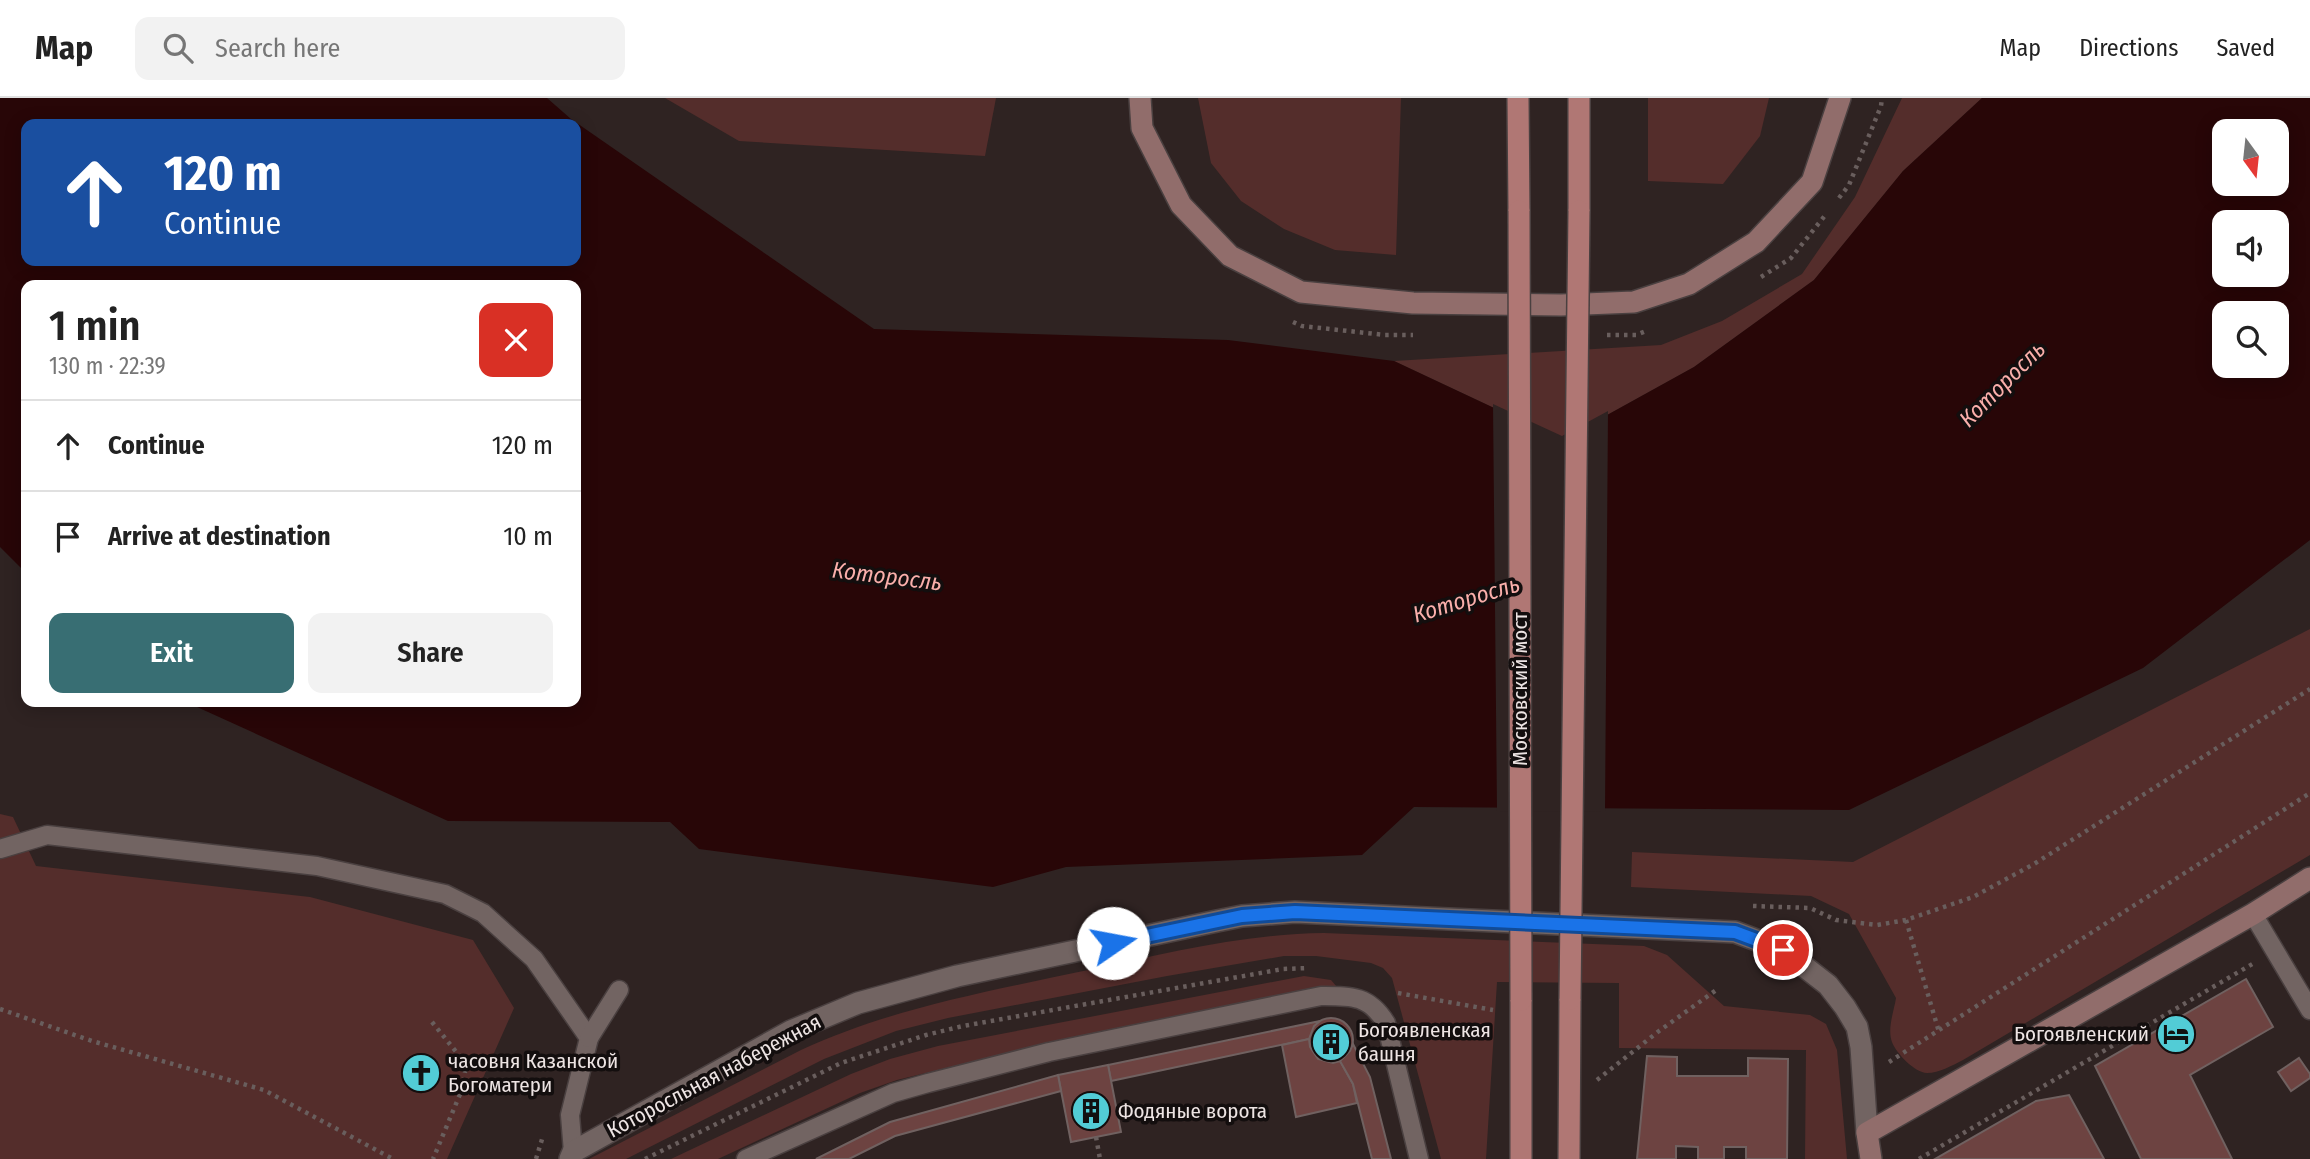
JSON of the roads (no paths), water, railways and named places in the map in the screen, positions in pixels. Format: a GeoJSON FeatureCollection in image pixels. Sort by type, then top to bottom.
{"type":"FeatureCollection","features":[{"type":"Feature","properties":{"kind":"main road"},"geometry":{"type":"LineString","coordinates":[[1140,98],[1142,128],[1181,205],[1230,256],[1301,292],[1413,303],[1561,305],[1634,302],[1689,285],[1756,242],[1812,182],[1840,98]]}},
{"type":"Feature","properties":{"kind":"main road","name":"Московский мост"},"geometry":{"type":"LineString","coordinates":[[1518,98],[1521,1159]]}},
{"type":"Feature","properties":{"kind":"main road"},"geometry":{"type":"LineString","coordinates":[[1569,1159],[1579,98]]}},
{"type":"Feature","properties":{"kind":"main road"},"geometry":{"type":"LineString","coordinates":[[1871,1159],[1867,1133],[2253,914],[2310,878]]}},
{"type":"Feature","properties":{"kind":"street","name":"Которосльная набережная"},"geometry":{"type":"LineString","coordinates":[[571,1156],[791,1031],[858,1003],[945,978],[1242,916],[1325,912],[1735,932],[1783,950],[1828,985],[1857,1027],[1861,1046],[1867,1133]]}},
{"type":"Feature","properties":{"kind":"lane"},"geometry":{"type":"LineString","coordinates":[[0,849],[47,835],[317,866],[445,894],[484,913],[534,959],[589,1038]]}},
{"type":"Feature","properties":{"kind":"lane"},"geometry":{"type":"LineString","coordinates":[[2253,914],[2310,1010]]}},
{"type":"Feature","properties":{"kind":"lane"},"geometry":{"type":"LineString","coordinates":[[571,1156],[570,1115],[589,1038],[618,990]]}},
{"type":"Feature","properties":{"kind":"lane"},"geometry":{"type":"LineString","coordinates":[[746,1159],[881,1098],[928,1083],[1049,1052],[1321,996],[1348,996],[1368,1002],[1379,1011],[1385,1023],[1419,1159]]}},
{"type":"Feature","properties":{"kind":"water","name":"Которосль"},"geometry":{"type":"Polygon","coordinates":[[[0,98],[547,98],[571,119],[21,119],[21,266],[581,266],[581,126],[874,329],[1228,340],[1394,361],[1562,440],[1694,367],[1814,280],[1903,171],[1982,98],[2310,98],[2310,540],[2143,668],[1849,810],[1414,807],[1362,855],[1066,867],[993,887],[699,849],[670,822],[448,821],[197,707],[581,707],[581,280],[21,280],[21,568],[0,547],[0,98]]]}},
{"type":"Feature","properties":{"kind":"place","name":"Богоявленский"},"geometry":{"type":"Point","coordinates":[2176,1034]}},
{"type":"Feature","properties":{"kind":"place","name":"Богоявленская башня"},"geometry":{"type":"Point","coordinates":[1331,1042]}},
{"type":"Feature","properties":{"kind":"place","name":"часовня Казанской Богоматери"},"geometry":{"type":"Point","coordinates":[421,1073]}},
{"type":"Feature","properties":{"kind":"place","name":"Фодяные ворота"},"geometry":{"type":"Point","coordinates":[1091,1111]}}]}
